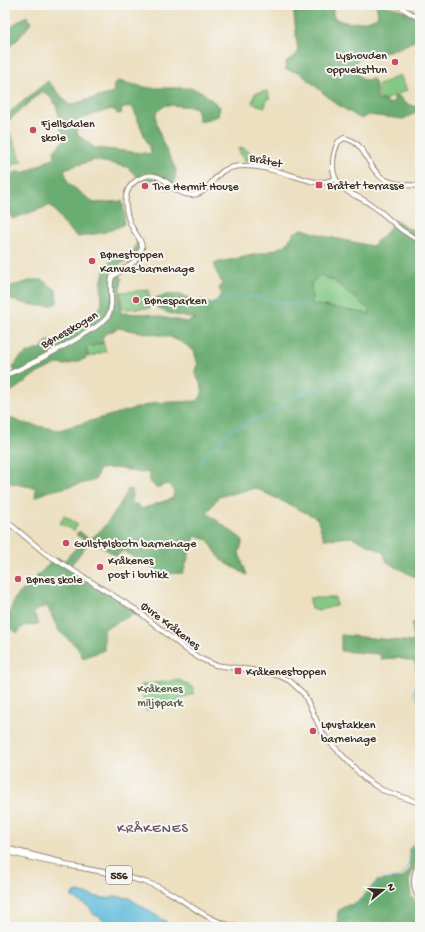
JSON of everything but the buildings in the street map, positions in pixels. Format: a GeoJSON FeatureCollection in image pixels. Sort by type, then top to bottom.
{"type":"FeatureCollection","features":[{"type":"Feature","properties":{"kind":"main road"},"geometry":{"type":"LineString","coordinates":[[397,5],[420,18]]}},
{"type":"Feature","properties":{"kind":"main road"},"geometry":{"type":"LineString","coordinates":[[420,186],[395,183],[385,180],[376,173],[358,144],[350,139],[342,138],[337,144],[333,159],[336,179],[345,189],[370,204],[405,233],[420,240]]}},
{"type":"Feature","properties":{"kind":"main road","name":"Bråtet"},"geometry":{"type":"LineString","coordinates":[[142,245],[131,226],[126,202],[129,189],[141,178],[158,176],[181,192],[190,195],[203,192],[221,173],[238,166],[254,167],[315,182],[325,182],[336,179]]}},
{"type":"Feature","properties":{"kind":"main road","name":"Bønesskogen"},"geometry":{"type":"LineString","coordinates":[[5,375],[104,322],[112,307],[112,277],[135,260],[141,252],[142,245]]}},
{"type":"Feature","properties":{"kind":"main road","name":"Øvre Kråkenes"},"geometry":{"type":"LineString","coordinates":[[5,520],[45,553],[138,611],[184,648],[200,658],[215,665],[266,672],[290,681],[304,694],[324,736],[365,779],[378,788],[414,801],[420,805]]}},
{"type":"Feature","properties":{"kind":"main road","name":"556"},"geometry":{"type":"LineString","coordinates":[[5,848],[73,866],[149,883],[168,891],[211,919],[241,927]]}},
{"type":"Feature","properties":{"kind":"main road","name":"556"},"geometry":{"type":"LineString","coordinates":[[5,851],[36,860],[73,866]]}},
{"type":"Feature","properties":{"kind":"main road"},"geometry":{"type":"LineString","coordinates":[[420,861],[414,873],[413,881],[415,891],[420,900]]}},
{"type":"Feature","properties":{"kind":"green space"},"geometry":{"type":"Polygon","coordinates":[[[293,5],[333,5],[333,16],[342,21],[348,22],[366,21],[377,17],[378,14],[376,5],[394,7],[416,17],[420,21],[420,43],[414,41],[397,49],[377,55],[368,55],[358,59],[356,63],[360,69],[358,74],[364,80],[373,79],[376,83],[374,88],[379,100],[386,100],[389,104],[394,101],[394,97],[399,96],[405,103],[419,108],[418,112],[403,119],[369,115],[361,119],[335,103],[299,72],[286,70],[286,62],[298,53],[293,5]]]}},
{"type":"Feature","properties":{"kind":"green space"},"geometry":{"type":"Polygon","coordinates":[[[27,16],[31,23],[19,38],[5,50],[6,38],[10,29],[17,22],[27,16]]]}},
{"type":"Feature","properties":{"kind":"green space"},"geometry":{"type":"Polygon","coordinates":[[[400,75],[407,90],[382,101],[375,87],[400,75]]]}},
{"type":"Feature","properties":{"kind":"green space"},"geometry":{"type":"Polygon","coordinates":[[[48,81],[69,105],[113,93],[114,84],[118,81],[149,88],[190,88],[201,91],[220,107],[218,116],[199,122],[196,107],[166,105],[156,112],[156,120],[162,141],[176,170],[174,190],[165,189],[158,180],[141,180],[127,167],[94,160],[64,169],[68,183],[94,203],[122,201],[125,217],[123,225],[105,232],[78,237],[68,229],[51,205],[12,219],[5,201],[5,180],[15,172],[26,172],[55,157],[54,151],[64,140],[58,113],[53,101],[42,91],[5,124],[5,116],[48,81]],[[132,106],[121,109],[122,113],[117,114],[116,111],[111,109],[74,121],[78,135],[95,148],[152,154],[132,106]]]}},
{"type":"Feature","properties":{"kind":"green space"},"geometry":{"type":"Polygon","coordinates":[[[267,91],[270,99],[267,98],[265,107],[252,103],[255,93],[267,91]]]}},
{"type":"Feature","properties":{"kind":"green space"},"geometry":{"type":"Polygon","coordinates":[[[10,133],[22,161],[5,169],[5,136],[10,133]]]}},
{"type":"Feature","properties":{"kind":"green space"},"geometry":{"type":"Polygon","coordinates":[[[243,148],[257,156],[258,164],[244,160],[238,149],[243,148]]]}},
{"type":"Feature","properties":{"kind":"green space"},"geometry":{"type":"Polygon","coordinates":[[[395,219],[407,228],[420,233],[420,580],[387,562],[383,552],[352,537],[324,539],[317,518],[255,488],[218,497],[207,513],[243,540],[239,553],[247,575],[221,560],[208,540],[195,536],[183,573],[162,574],[123,551],[116,556],[95,542],[88,544],[71,565],[64,561],[76,548],[83,545],[84,539],[76,535],[79,531],[89,539],[99,532],[111,518],[127,490],[131,489],[133,492],[131,499],[133,504],[137,504],[142,509],[173,498],[174,491],[168,485],[156,488],[152,483],[149,483],[150,476],[147,472],[140,473],[128,470],[106,468],[99,469],[96,479],[93,481],[46,492],[35,498],[36,488],[5,482],[5,416],[22,423],[59,430],[154,403],[197,401],[202,394],[201,385],[195,374],[198,365],[194,351],[183,343],[170,337],[118,328],[104,335],[102,339],[104,342],[86,348],[88,356],[85,359],[66,365],[57,364],[34,375],[5,395],[5,379],[16,375],[13,366],[19,359],[29,352],[41,349],[46,342],[61,338],[72,329],[92,319],[102,304],[101,284],[105,268],[112,259],[134,251],[137,241],[139,246],[137,252],[132,257],[114,268],[122,278],[120,290],[121,313],[147,314],[186,322],[196,319],[174,315],[163,311],[154,305],[154,299],[172,294],[181,295],[190,298],[194,308],[201,299],[209,304],[216,301],[222,294],[219,289],[222,283],[215,269],[215,263],[268,252],[286,245],[294,233],[302,229],[329,237],[372,246],[388,230],[395,219]],[[320,275],[311,283],[312,304],[370,314],[370,310],[334,281],[320,275]]]}},
{"type":"Feature","properties":{"kind":"green space"},"geometry":{"type":"Polygon","coordinates":[[[320,275],[334,281],[370,310],[370,314],[312,304],[311,283],[320,275]]]}},
{"type":"Feature","properties":{"kind":"green space"},"geometry":{"type":"Polygon","coordinates":[[[33,280],[42,280],[56,290],[57,303],[46,306],[30,305],[15,301],[5,295],[5,288],[33,280]]]}},
{"type":"Feature","properties":{"kind":"green space","name":"Bønesparken"},"geometry":{"type":"Polygon","coordinates":[[[149,290],[150,308],[122,309],[121,292],[149,290]]]}},
{"type":"Feature","properties":{"kind":"green space"},"geometry":{"type":"Polygon","coordinates":[[[103,343],[106,351],[89,357],[86,348],[103,343]]]}},
{"type":"Feature","properties":{"kind":"green space"},"geometry":{"type":"Polygon","coordinates":[[[64,516],[78,524],[74,531],[60,523],[64,516]]]}},
{"type":"Feature","properties":{"kind":"green space"},"geometry":{"type":"Polygon","coordinates":[[[58,558],[138,612],[104,629],[104,650],[83,658],[77,647],[59,631],[47,606],[33,612],[39,624],[23,626],[18,633],[8,627],[5,629],[5,621],[8,619],[14,599],[53,560],[58,558]]]}},
{"type":"Feature","properties":{"kind":"green space"},"geometry":{"type":"Polygon","coordinates":[[[310,598],[335,598],[337,605],[321,610],[311,609],[310,598]]]}},
{"type":"Feature","properties":{"kind":"green space"},"geometry":{"type":"Polygon","coordinates":[[[420,620],[420,706],[417,695],[417,673],[415,662],[398,658],[381,659],[380,654],[341,651],[341,635],[414,642],[412,624],[420,620]]]}},
{"type":"Feature","properties":{"kind":"green space","name":"Kråkenes miljøpark"},"geometry":{"type":"Polygon","coordinates":[[[179,680],[194,688],[194,693],[172,704],[146,711],[141,685],[179,680]]]}},
{"type":"Feature","properties":{"kind":"green space"},"geometry":{"type":"Polygon","coordinates":[[[420,838],[420,851],[409,881],[411,896],[420,907],[420,927],[337,927],[338,911],[345,906],[357,903],[377,881],[403,878],[410,870],[409,849],[420,838]]]}},
{"type":"Feature","properties":{"kind":"water"},"geometry":{"type":"Polygon","coordinates":[[[78,892],[102,898],[117,896],[129,898],[174,927],[108,927],[100,917],[94,915],[89,907],[72,897],[72,894],[78,892]]]}},
{"type":"Feature","properties":{"kind":"waterway"},"geometry":{"type":"LineString","coordinates":[[208,306],[227,299],[246,297],[263,298],[276,302],[310,306]]}},
{"type":"Feature","properties":{"kind":"waterway"},"geometry":{"type":"LineString","coordinates":[[201,463],[207,451],[216,447],[229,430],[240,427],[248,421],[266,416],[299,394],[310,392],[342,377]]}},
{"type":"Feature","properties":{"kind":"waterway"},"geometry":{"type":"LineString","coordinates":[[414,695],[417,677],[420,674]]}},
{"type":"Feature","properties":{"kind":"waterway"},"geometry":{"type":"LineString","coordinates":[[334,927],[341,916],[351,914],[356,909],[364,894],[375,887],[381,880],[398,878],[405,871],[410,860],[411,849],[420,839]]}},
{"type":"Feature","properties":{"kind":"place","name":"Lyshovden oppveksttun"},"geometry":{"type":"Point","coordinates":[395,62]}},
{"type":"Feature","properties":{"kind":"place","name":"Fjellsdalen skole"},"geometry":{"type":"Point","coordinates":[33,130]}},
{"type":"Feature","properties":{"kind":"place","name":"Bråtet terrasse"},"geometry":{"type":"Point","coordinates":[319,185]}},
{"type":"Feature","properties":{"kind":"place","name":"The Hermit House"},"geometry":{"type":"Point","coordinates":[145,186]}},
{"type":"Feature","properties":{"kind":"place","name":"Bønestoppen Kanvas-barnehage"},"geometry":{"type":"Point","coordinates":[92,261]}},
{"type":"Feature","properties":{"kind":"place","name":"Bønesparken"},"geometry":{"type":"Point","coordinates":[136,300]}},
{"type":"Feature","properties":{"kind":"place","name":"Gullstølsbotn barnehage"},"geometry":{"type":"Point","coordinates":[66,543]}},
{"type":"Feature","properties":{"kind":"place","name":"Kråkenes post i butikk"},"geometry":{"type":"Point","coordinates":[100,567]}},
{"type":"Feature","properties":{"kind":"place","name":"Bønes skole"},"geometry":{"type":"Point","coordinates":[18,579]}},
{"type":"Feature","properties":{"kind":"place","name":"Kråkenestoppen"},"geometry":{"type":"Point","coordinates":[238,671]}},
{"type":"Feature","properties":{"kind":"place","name":"Løvstakken barnehage"},"geometry":{"type":"Point","coordinates":[313,731]}},
{"type":"Feature","properties":{"kind":"district","name":"KRÅKENES"},"geometry":{"type":"Point","coordinates":[153,827]}}]}
